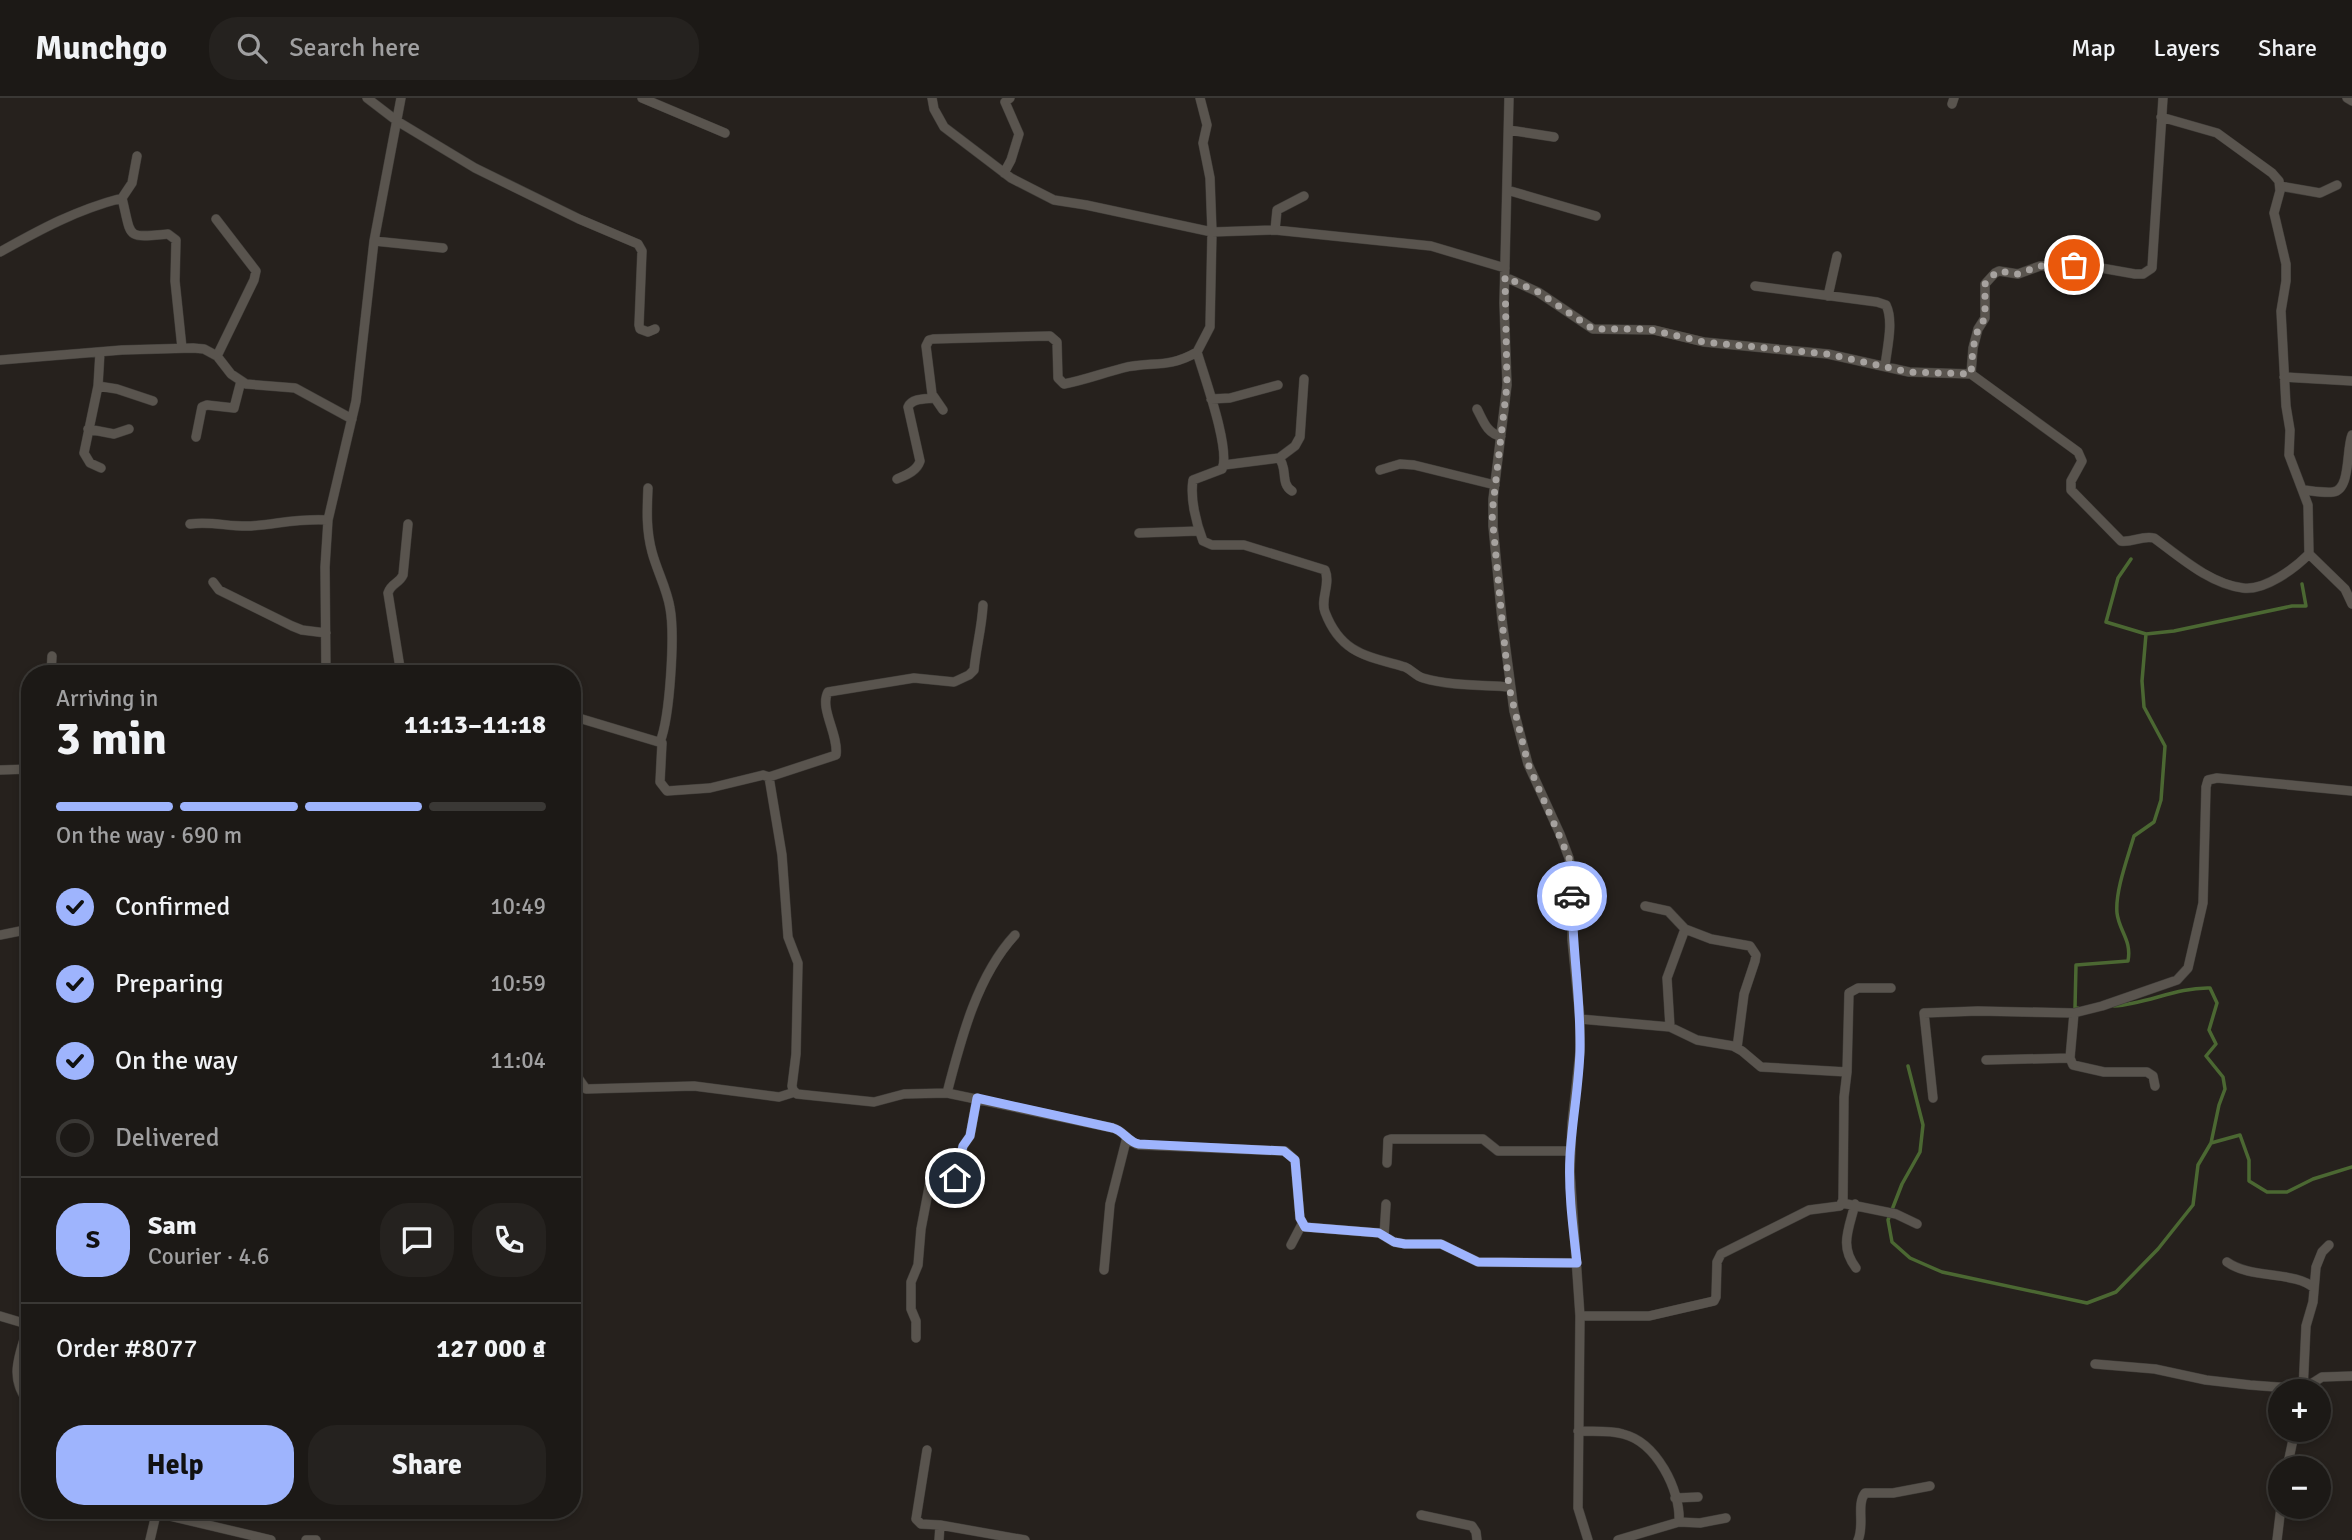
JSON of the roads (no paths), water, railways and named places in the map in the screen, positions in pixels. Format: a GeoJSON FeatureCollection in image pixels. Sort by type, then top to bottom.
{"type":"FeatureCollection","features":[{"type":"Feature","properties":{"kind":"street"},"geometry":{"type":"LineString","coordinates":[[368,98],[397,121],[475,168],[579,219],[638,244],[642,251],[639,325],[640,329],[648,332],[655,329]]}},
{"type":"Feature","properties":{"kind":"street"},"geometry":{"type":"LineString","coordinates":[[326,665],[325,567],[328,520],[356,401],[374,241],[401,98]]}},
{"type":"Feature","properties":{"kind":"street"},"geometry":{"type":"LineString","coordinates":[[642,98],[725,133]]}},
{"type":"Feature","properties":{"kind":"street"},"geometry":{"type":"LineString","coordinates":[[932,98],[934,109],[944,127],[1004,173],[1054,200],[1212,232],[1275,230],[1431,246],[1505,272],[1593,329],[1647,329],[1704,342],[1828,354],[1909,372],[1971,374],[2078,452],[2082,461],[2071,481],[2071,490],[2120,541],[2154,538],[2207,575],[2242,588],[2250,588],[2287,574],[2309,554]]}},
{"type":"Feature","properties":{"kind":"street"},"geometry":{"type":"LineString","coordinates":[[1004,173],[1019,134],[1005,102],[1010,98]]}},
{"type":"Feature","properties":{"kind":"street"},"geometry":{"type":"LineString","coordinates":[[943,410],[934,398],[926,346],[927,342],[933,339],[1050,336],[1058,342],[1058,378],[1065,384],[1122,368],[1168,364],[1197,352],[1210,327],[1212,232],[1210,178],[1203,143],[1207,125],[1200,98]]}},
{"type":"Feature","properties":{"kind":"street"},"geometry":{"type":"LineString","coordinates":[[1509,98],[1505,272],[1507,385],[1493,526],[1509,687],[1528,764],[1560,834],[1571,866],[1572,940],[1580,1018],[1579,1066],[1570,1151],[1580,1316],[1578,1508],[1588,1540]]}},
{"type":"Feature","properties":{"kind":"street"},"geometry":{"type":"LineString","coordinates":[[1971,374],[1973,348],[1978,329],[1985,318],[1985,284],[1995,273],[1999,271],[2018,274],[2040,266],[2084,265],[2143,274],[2152,268],[2163,98]]}},
{"type":"Feature","properties":{"kind":"street"},"geometry":{"type":"LineString","coordinates":[[2347,98],[2352,101]]}},
{"type":"Feature","properties":{"kind":"street"},"geometry":{"type":"LineString","coordinates":[[2161,117],[2217,133],[2279,181],[2274,213],[2286,264],[2281,311],[2290,455],[2308,505],[2309,554],[2344,589],[2352,604]]}},
{"type":"Feature","properties":{"kind":"street"},"geometry":{"type":"LineString","coordinates":[[1509,130],[1554,137]]}},
{"type":"Feature","properties":{"kind":"street"},"geometry":{"type":"LineString","coordinates":[[0,252],[46,225],[88,207],[122,198],[132,183],[137,156]]}},
{"type":"Feature","properties":{"kind":"street"},"geometry":{"type":"LineString","coordinates":[[2280,186],[2320,193],[2337,185]]}},
{"type":"Feature","properties":{"kind":"street"},"geometry":{"type":"LineString","coordinates":[[1507,190],[1595,216]]}},
{"type":"Feature","properties":{"kind":"street"},"geometry":{"type":"LineString","coordinates":[[1275,230],[1277,210],[1304,196]]}},
{"type":"Feature","properties":{"kind":"street"},"geometry":{"type":"LineString","coordinates":[[122,198],[133,235],[139,237],[168,234],[176,240],[175,281],[182,348]]}},
{"type":"Feature","properties":{"kind":"street"},"geometry":{"type":"LineString","coordinates":[[216,219],[256,271],[217,356]]}},
{"type":"Feature","properties":{"kind":"street"},"geometry":{"type":"LineString","coordinates":[[374,241],[443,248]]}},
{"type":"Feature","properties":{"kind":"street"},"geometry":{"type":"LineString","coordinates":[[1828,296],[1838,256]]}},
{"type":"Feature","properties":{"kind":"street"},"geometry":{"type":"LineString","coordinates":[[1755,286],[1886,305],[1889,311],[1889,327],[1885,366]]}},
{"type":"Feature","properties":{"kind":"street"},"geometry":{"type":"LineString","coordinates":[[0,360],[100,352],[204,349],[217,356],[246,384],[295,388],[352,419]]}},
{"type":"Feature","properties":{"kind":"street"},"geometry":{"type":"LineString","coordinates":[[100,352],[85,456],[90,463],[101,468]]}},
{"type":"Feature","properties":{"kind":"street"},"geometry":{"type":"LineString","coordinates":[[1197,352],[1225,456],[1222,469],[1193,480],[1191,489],[1203,541],[1244,545],[1325,570],[1328,578],[1323,606],[1326,614],[1344,643],[1357,653],[1410,669],[1425,678],[1509,687]]}},
{"type":"Feature","properties":{"kind":"street"},"geometry":{"type":"LineString","coordinates":[[2284,377],[2352,381]]}},
{"type":"Feature","properties":{"kind":"street"},"geometry":{"type":"LineString","coordinates":[[1224,465],[1279,458],[1295,446],[1300,437],[1304,379]]}},
{"type":"Feature","properties":{"kind":"street"},"geometry":{"type":"LineString","coordinates":[[196,437],[202,407],[207,405],[234,408],[241,381]]}},
{"type":"Feature","properties":{"kind":"street"},"geometry":{"type":"LineString","coordinates":[[1211,399],[1278,385]]}},
{"type":"Feature","properties":{"kind":"street"},"geometry":{"type":"LineString","coordinates":[[97,386],[130,392],[153,401]]}},
{"type":"Feature","properties":{"kind":"street"},"geometry":{"type":"LineString","coordinates":[[897,479],[913,471],[920,461],[909,404],[934,398]]}},
{"type":"Feature","properties":{"kind":"street"},"geometry":{"type":"LineString","coordinates":[[1477,409],[1488,429],[1501,436]]}},
{"type":"Feature","properties":{"kind":"street"},"geometry":{"type":"LineString","coordinates":[[88,429],[114,434],[129,429]]}},
{"type":"Feature","properties":{"kind":"street"},"geometry":{"type":"LineString","coordinates":[[2304,490],[2336,492],[2342,489],[2346,479],[2348,447],[2352,435]]}},
{"type":"Feature","properties":{"kind":"street"},"geometry":{"type":"LineString","coordinates":[[1279,458],[1283,463],[1285,484],[1292,491]]}},
{"type":"Feature","properties":{"kind":"street"},"geometry":{"type":"LineString","coordinates":[[1380,470],[1400,464],[1414,465],[1495,485]]}},
{"type":"Feature","properties":{"kind":"street"},"geometry":{"type":"LineString","coordinates":[[648,488],[648,530],[652,552],[670,607],[666,722],[660,742],[663,750],[660,782],[667,791],[710,788],[764,775],[769,777],[836,755],[837,743],[825,700],[828,692],[914,678],[950,682],[972,673],[983,621],[983,605]]}},
{"type":"Feature","properties":{"kind":"street"},"geometry":{"type":"LineString","coordinates":[[190,524],[213,522],[231,526],[252,526],[306,518],[328,520]]}},
{"type":"Feature","properties":{"kind":"street"},"geometry":{"type":"LineString","coordinates":[[400,665],[388,593],[403,575],[408,524]]}},
{"type":"Feature","properties":{"kind":"street"},"geometry":{"type":"LineString","coordinates":[[1139,533],[1199,531]]}},
{"type":"Feature","properties":{"kind":"street"},"geometry":{"type":"LineString","coordinates":[[213,582],[219,590],[292,626],[326,633]]}},
{"type":"Feature","properties":{"kind":"street"},"geometry":{"type":"LineString","coordinates":[[52,656],[52,665]]}},
{"type":"Feature","properties":{"kind":"street"},"geometry":{"type":"LineString","coordinates":[[581,719],[660,742]]}},
{"type":"Feature","properties":{"kind":"street"},"geometry":{"type":"LineString","coordinates":[[0,770],[21,769]]}},
{"type":"Feature","properties":{"kind":"street"},"geometry":{"type":"LineString","coordinates":[[769,777],[782,855],[788,937],[798,963],[796,1054],[792,1086],[795,1092]]}},
{"type":"Feature","properties":{"kind":"street"},"geometry":{"type":"LineString","coordinates":[[1933,1098],[1924,1013],[2074,1013],[2168,984],[2187,972],[2203,903],[2208,780],[2217,778],[2352,791]]}},
{"type":"Feature","properties":{"kind":"street"},"geometry":{"type":"LineString","coordinates":[[1645,906],[1668,911],[1685,929],[1711,939],[1750,946],[1754,950],[1755,961],[1744,994],[1737,1048]]}},
{"type":"Feature","properties":{"kind":"street"},"geometry":{"type":"LineString","coordinates":[[1670,1027],[1667,978],[1685,929]]}},
{"type":"Feature","properties":{"kind":"street"},"geometry":{"type":"LineString","coordinates":[[0,934],[21,930]]}},
{"type":"Feature","properties":{"kind":"street"},"geometry":{"type":"LineString","coordinates":[[947,1093],[959,1047],[984,979],[1003,948],[1015,935]]}},
{"type":"Feature","properties":{"kind":"street"},"geometry":{"type":"LineString","coordinates":[[1842,1203],[1850,993],[1858,988],[1891,988]]}},
{"type":"Feature","properties":{"kind":"street"},"geometry":{"type":"LineString","coordinates":[[2074,1013],[2070,1058],[2073,1065],[2104,1072],[2147,1072],[2153,1076],[2155,1086]]}},
{"type":"Feature","properties":{"kind":"street"},"geometry":{"type":"LineString","coordinates":[[1580,1018],[1670,1027],[1697,1040],[1737,1048],[1761,1067],[1847,1072]]}},
{"type":"Feature","properties":{"kind":"street"},"geometry":{"type":"LineString","coordinates":[[1986,1060],[2070,1058]]}},
{"type":"Feature","properties":{"kind":"street"},"geometry":{"type":"LineString","coordinates":[[581,1082],[586,1089],[694,1086],[779,1097],[795,1092],[810,1097],[874,1102],[904,1094],[947,1093],[1113,1128],[1120,1130],[1134,1143],[1148,1146],[1284,1151],[1295,1160],[1302,1224],[1291,1245]]}},
{"type":"Feature","properties":{"kind":"street"},"geometry":{"type":"LineString","coordinates":[[916,1338],[916,1321],[911,1309],[911,1282],[918,1265],[921,1229],[930,1182],[933,1178],[951,1180],[957,1175],[963,1146],[970,1136],[977,1098]]}},
{"type":"Feature","properties":{"kind":"street"},"geometry":{"type":"LineString","coordinates":[[1104,1270],[1110,1231],[1110,1204],[1127,1137]]}},
{"type":"Feature","properties":{"kind":"street"},"geometry":{"type":"LineString","coordinates":[[1387,1163],[1387,1144],[1391,1139],[1483,1139],[1498,1151],[1570,1151]]}},
{"type":"Feature","properties":{"kind":"street"},"geometry":{"type":"LineString","coordinates":[[1580,1316],[1649,1316],[1714,1301],[1717,1262],[1721,1254],[1809,1210],[1835,1207],[1842,1203],[1855,1204],[1896,1214],[1917,1224]]}},
{"type":"Feature","properties":{"kind":"street"},"geometry":{"type":"LineString","coordinates":[[1384,1236],[1386,1204]]}},
{"type":"Feature","properties":{"kind":"street"},"geometry":{"type":"LineString","coordinates":[[1855,1204],[1845,1244],[1849,1259],[1856,1268]]}},
{"type":"Feature","properties":{"kind":"street"},"geometry":{"type":"LineString","coordinates":[[1302,1224],[1312,1228],[1379,1233],[1394,1242],[1405,1244],[1445,1245],[1478,1262],[1577,1263]]}},
{"type":"Feature","properties":{"kind":"street"},"geometry":{"type":"LineString","coordinates":[[2304,1379],[2306,1326],[2318,1261],[2329,1245]]}},
{"type":"Feature","properties":{"kind":"street"},"geometry":{"type":"LineString","coordinates":[[2227,1262],[2238,1269],[2299,1281],[2314,1288]]}},
{"type":"Feature","properties":{"kind":"street"},"geometry":{"type":"LineString","coordinates":[[0,1316],[21,1322]]}},
{"type":"Feature","properties":{"kind":"street"},"geometry":{"type":"LineString","coordinates":[[21,1355],[16,1374],[21,1391]]}},
{"type":"Feature","properties":{"kind":"street"},"geometry":{"type":"LineString","coordinates":[[2095,1364],[2155,1369],[2206,1380],[2268,1387]]}},
{"type":"Feature","properties":{"kind":"street"},"geometry":{"type":"LineString","coordinates":[[2319,1379],[2352,1377]]}},
{"type":"Feature","properties":{"kind":"street"},"geometry":{"type":"LineString","coordinates":[[1578,1431],[1622,1433],[1648,1448],[1668,1477],[1679,1522]]}},
{"type":"Feature","properties":{"kind":"street"},"geometry":{"type":"LineString","coordinates":[[927,1450],[916,1519],[922,1524],[1025,1540]]}},
{"type":"Feature","properties":{"kind":"street"},"geometry":{"type":"LineString","coordinates":[[1858,1540],[1861,1499],[1866,1493],[1893,1493],[1930,1486]]}},
{"type":"Feature","properties":{"kind":"street"},"geometry":{"type":"LineString","coordinates":[[1675,1498],[1698,1497]]}},
{"type":"Feature","properties":{"kind":"street"},"geometry":{"type":"LineString","coordinates":[[1421,1516],[1472,1526],[1477,1540]]}},
{"type":"Feature","properties":{"kind":"street"},"geometry":{"type":"LineString","coordinates":[[1618,1540],[1679,1522],[1700,1524],[1726,1518]]}},
{"type":"Feature","properties":{"kind":"street"},"geometry":{"type":"LineString","coordinates":[[150,1540],[155,1519]]}},
{"type":"Feature","properties":{"kind":"street"},"geometry":{"type":"LineString","coordinates":[[188,1519],[271,1540]]}},
{"type":"Feature","properties":{"kind":"street"},"geometry":{"type":"LineString","coordinates":[[2277,1540],[2280,1519]]}},
{"type":"Feature","properties":{"kind":"street"},"geometry":{"type":"LineString","coordinates":[[939,1540],[940,1525]]}},
{"type":"Feature","properties":{"kind":"street"},"geometry":{"type":"LineString","coordinates":[[306,1540],[316,1540]]}},
{"type":"Feature","properties":{"kind":"waterway"},"geometry":{"type":"LineString","coordinates":[[2131,559],[2118,578],[2106,622],[2146,634],[2174,631],[2292,606],[2306,606],[2302,584]]}},
{"type":"Feature","properties":{"kind":"waterway"},"geometry":{"type":"LineString","coordinates":[[2078,1008],[2075,1008],[2076,965],[2128,961],[2127,941],[2117,913],[2120,885],[2134,836],[2154,822],[2161,800],[2165,746],[2144,707],[2142,681],[2146,634]]}},
{"type":"Feature","properties":{"kind":"waterway"},"geometry":{"type":"LineString","coordinates":[[2114,1006],[2186,990],[2210,988],[2217,1003],[2209,1030],[2216,1044],[2206,1056],[2223,1077],[2225,1089],[2211,1143]]}},
{"type":"Feature","properties":{"kind":"waterway"},"geometry":{"type":"LineString","coordinates":[[1908,1066],[1923,1125],[1920,1152],[1902,1184],[1888,1220],[1892,1242],[1910,1258],[1942,1272],[2087,1303],[2116,1292],[2158,1249],[2193,1205],[2198,1165],[2211,1143],[2240,1135],[2249,1160],[2249,1181],[2267,1192],[2287,1192],[2313,1179],[2352,1167]]}}]}
